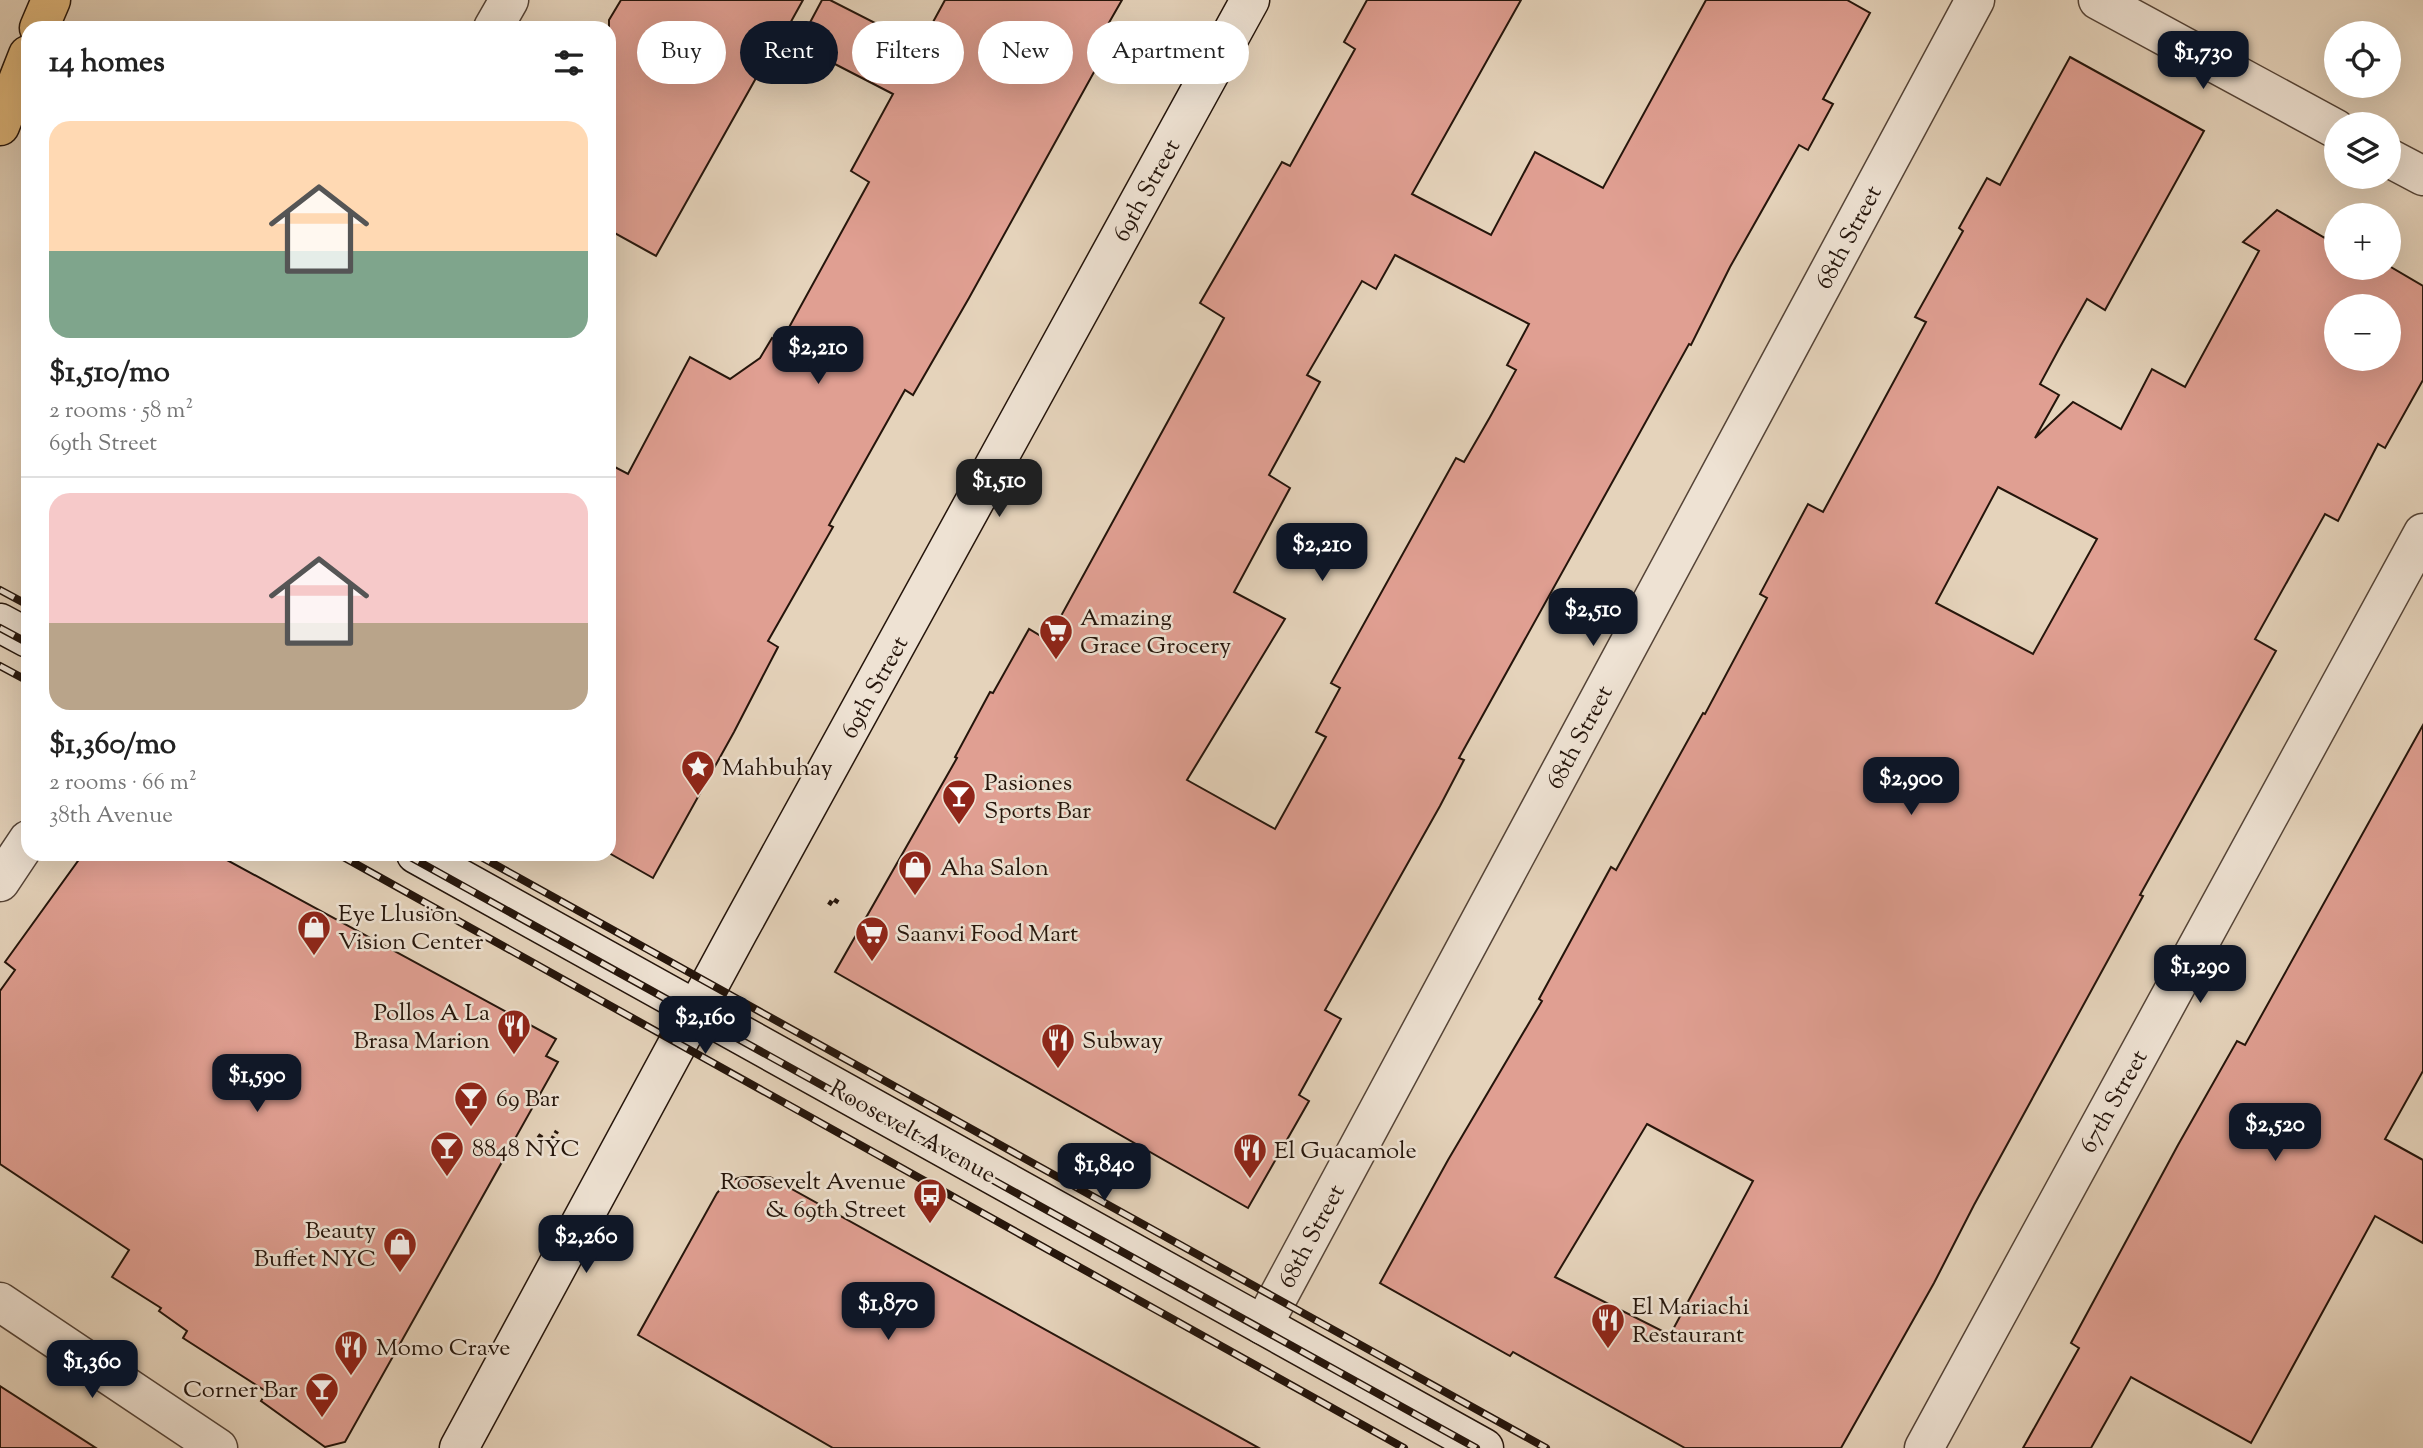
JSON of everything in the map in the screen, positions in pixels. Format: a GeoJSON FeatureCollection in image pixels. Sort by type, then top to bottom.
{"type":"FeatureCollection","features":[{"type":"Feature","properties":{"kind":"highway"},"geometry":{"type":"LineString","coordinates":[[42,21],[51,0]]}},
{"type":"Feature","properties":{"kind":"highway"},"geometry":{"type":"LineString","coordinates":[[0,126],[21,73]]}},
{"type":"Feature","properties":{"kind":"street"},"geometry":{"type":"LineString","coordinates":[[498,21],[509,0]]}},
{"type":"Feature","properties":{"kind":"street","name":"69th Street"},"geometry":{"type":"LineString","coordinates":[[458,1448],[1250,0]]}},
{"type":"Feature","properties":{"kind":"street","name":"68th Street"},"geometry":{"type":"LineString","coordinates":[[1263,1325],[1975,0]]}},
{"type":"Feature","properties":{"kind":"street"},"geometry":{"type":"LineString","coordinates":[[2098,0],[2324,122]]}},
{"type":"Feature","properties":{"kind":"street"},"geometry":{"type":"LineString","coordinates":[[2401,164],[2423,176]]}},
{"type":"Feature","properties":{"kind":"street","name":"67th Street"},"geometry":{"type":"LineString","coordinates":[[1924,1448],[2423,533]]}},
{"type":"Feature","properties":{"kind":"street"},"geometry":{"type":"LineString","coordinates":[[0,623],[21,634]]}},
{"type":"Feature","properties":{"kind":"street"},"geometry":{"type":"LineString","coordinates":[[0,882],[21,850]]}},
{"type":"Feature","properties":{"kind":"street","name":"Roosevelt Avenue"},"geometry":{"type":"LineString","coordinates":[[429,861],[1484,1448]]}},
{"type":"Feature","properties":{"kind":"street"},"geometry":{"type":"LineString","coordinates":[[0,1302],[218,1448]]}},
{"type":"Feature","properties":{"kind":"path"},"geometry":{"type":"LineString","coordinates":[[829,905],[833,899],[841,904]]}},
{"type":"Feature","properties":{"kind":"path"},"geometry":{"type":"LineString","coordinates":[[538,1135],[550,1143],[557,1131]]}},
{"type":"Feature","properties":{"kind":"building"},"geometry":{"type":"Polygon","coordinates":[[[621,0],[803,0],[791,21],[740,21],[740,84],[753,84],[656,256],[616,234],[616,21],[609,21],[621,0]]]}},
{"type":"Feature","properties":{"kind":"building"},"geometry":{"type":"Polygon","coordinates":[[[822,0],[830,0],[871,21],[852,21],[852,73],[838,66],[838,21],[811,21],[822,0]]]}},
{"type":"Feature","properties":{"kind":"building"},"geometry":{"type":"Polygon","coordinates":[[[945,0],[1122,0],[1110,21],[1087,21],[1087,84],[913,395],[905,390],[829,525],[833,527],[768,641],[778,647],[653,878],[616,857],[616,468],[628,474],[690,357],[730,379],[760,358],[772,338],[781,342],[869,182],[851,171],[893,94],[874,84],[964,84],[964,21],[934,21],[945,0]]]}},
{"type":"Feature","properties":{"kind":"building"},"geometry":{"type":"Polygon","coordinates":[[[1367,0],[1521,0],[1412,194],[1491,235],[1535,152],[1603,188],[1706,0],[1847,0],[1870,13],[1823,99],[1833,104],[1808,150],[1799,145],[1730,267],[1691,345],[1689,344],[1459,758],[1464,760],[1440,806],[1325,1010],[1341,1019],[1299,1095],[1309,1101],[1248,1208],[835,972],[957,758],[955,757],[990,692],[993,693],[1029,629],[1046,639],[1053,626],[1055,627],[1168,421],[1224,318],[1200,303],[1282,162],[1290,166],[1355,49],[1344,42],[1367,0]],[[1395,255],[1376,289],[1362,281],[1307,375],[1320,382],[1269,475],[1290,488],[1234,592],[1285,619],[1187,780],[1275,829],[1326,737],[1316,732],[1340,688],[1331,683],[1456,458],[1464,462],[1516,370],[1507,365],[1529,324],[1395,255]]]}},
{"type":"Feature","properties":{"kind":"building"},"geometry":{"type":"Polygon","coordinates":[[[2070,57],[2204,131],[2105,310],[2087,299],[2060,347],[2040,384],[2059,395],[2035,438],[2073,402],[2121,429],[2152,369],[2185,387],[2259,251],[2243,242],[2277,210],[2324,237],[2324,280],[2401,280],[2401,273],[2423,286],[2423,380],[2385,448],[2378,444],[2338,521],[2325,514],[2255,639],[2276,651],[2140,895],[2143,896],[1934,1283],[1841,1448],[1685,1448],[1513,1352],[1510,1356],[1380,1283],[1448,1160],[1542,1001],[1539,999],[1611,867],[1616,870],[1703,713],[1705,714],[1767,598],[1760,594],[1808,504],[1823,512],[1926,322],[1915,317],[1963,231],[1959,228],[1987,178],[2000,185],[2070,57]],[[1998,487],[1936,603],[2033,654],[2097,539],[1998,487]],[[1647,1124],[1555,1277],[1670,1335],[1753,1181],[1647,1124]]]}},
{"type":"Feature","properties":{"kind":"building"},"geometry":{"type":"Polygon","coordinates":[[[2423,725],[2423,1071],[2385,1139],[2423,1160],[2423,1243],[2375,1216],[2251,1443],[2131,1377],[2091,1448],[2023,1448],[2079,1348],[2071,1343],[2178,1145],[2237,1041],[2245,1045],[2423,725]]]}},
{"type":"Feature","properties":{"kind":"building"},"geometry":{"type":"Polygon","coordinates":[[[78,861],[229,861],[556,1039],[546,1056],[558,1062],[345,1442],[325,1447],[261,1401],[267,1392],[183,1338],[187,1331],[159,1311],[161,1308],[112,1277],[129,1250],[0,1164],[0,991],[15,970],[5,962],[78,861]]]}},
{"type":"Feature","properties":{"kind":"building"},"geometry":{"type":"Polygon","coordinates":[[[743,1177],[770,1177],[1259,1448],[833,1448],[638,1335],[717,1193],[728,1181],[743,1177]]]}},
{"type":"Feature","properties":{"kind":"building"},"geometry":{"type":"Polygon","coordinates":[[[0,1386],[96,1448],[0,1448],[0,1386]]]}},
{"type":"Feature","properties":{"kind":"railway"},"geometry":{"type":"LineString","coordinates":[[0,590],[21,601]]}},
{"type":"Feature","properties":{"kind":"railway"},"geometry":{"type":"LineString","coordinates":[[0,628],[21,639]]}},
{"type":"Feature","properties":{"kind":"railway"},"geometry":{"type":"LineString","coordinates":[[0,666],[21,677]]}},
{"type":"Feature","properties":{"kind":"railway"},"geometry":{"type":"LineString","coordinates":[[351,861],[1404,1448]]}},
{"type":"Feature","properties":{"kind":"railway"},"geometry":{"type":"LineString","coordinates":[[418,861],[1476,1448]]}},
{"type":"Feature","properties":{"kind":"railway"},"geometry":{"type":"LineString","coordinates":[[489,861],[1546,1448]]}},
{"type":"Feature","properties":{"kind":"place","name":"Amazing Grace Grocery"},"geometry":{"type":"Point","coordinates":[1056,661]}},
{"type":"Feature","properties":{"kind":"place","name":"Mahbuhay"},"geometry":{"type":"Point","coordinates":[698,797]}},
{"type":"Feature","properties":{"kind":"place","name":"Pasiones Sports Bar"},"geometry":{"type":"Point","coordinates":[959,826]}},
{"type":"Feature","properties":{"kind":"place","name":"Aha Salon"},"geometry":{"type":"Point","coordinates":[915,897]}},
{"type":"Feature","properties":{"kind":"place","name":"Eye Llusion Vision Center"},"geometry":{"type":"Point","coordinates":[314,957]}},
{"type":"Feature","properties":{"kind":"place","name":"Saanvi Food Mart"},"geometry":{"type":"Point","coordinates":[872,963]}},
{"type":"Feature","properties":{"kind":"place","name":"Pollos A La Brasa Marion"},"geometry":{"type":"Point","coordinates":[514,1056]}},
{"type":"Feature","properties":{"kind":"place","name":"Subway"},"geometry":{"type":"Point","coordinates":[1058,1070]}},
{"type":"Feature","properties":{"kind":"place","name":"69 Bar"},"geometry":{"type":"Point","coordinates":[471,1128]}},
{"type":"Feature","properties":{"kind":"place","name":"8848 NYC"},"geometry":{"type":"Point","coordinates":[447,1178]}},
{"type":"Feature","properties":{"kind":"place","name":"El Guacamole"},"geometry":{"type":"Point","coordinates":[1250,1180]}},
{"type":"Feature","properties":{"kind":"place","name":"Roosevelt Avenue & 69th Street"},"geometry":{"type":"Point","coordinates":[930,1225]}},
{"type":"Feature","properties":{"kind":"place","name":"Beauty Buffet NYC"},"geometry":{"type":"Point","coordinates":[400,1274]}},
{"type":"Feature","properties":{"kind":"place","name":"El Mariachi Restaurant"},"geometry":{"type":"Point","coordinates":[1608,1350]}},
{"type":"Feature","properties":{"kind":"place","name":"Momo Crave"},"geometry":{"type":"Point","coordinates":[351,1377]}},
{"type":"Feature","properties":{"kind":"place","name":"Corner Bar"},"geometry":{"type":"Point","coordinates":[322,1419]}}]}
